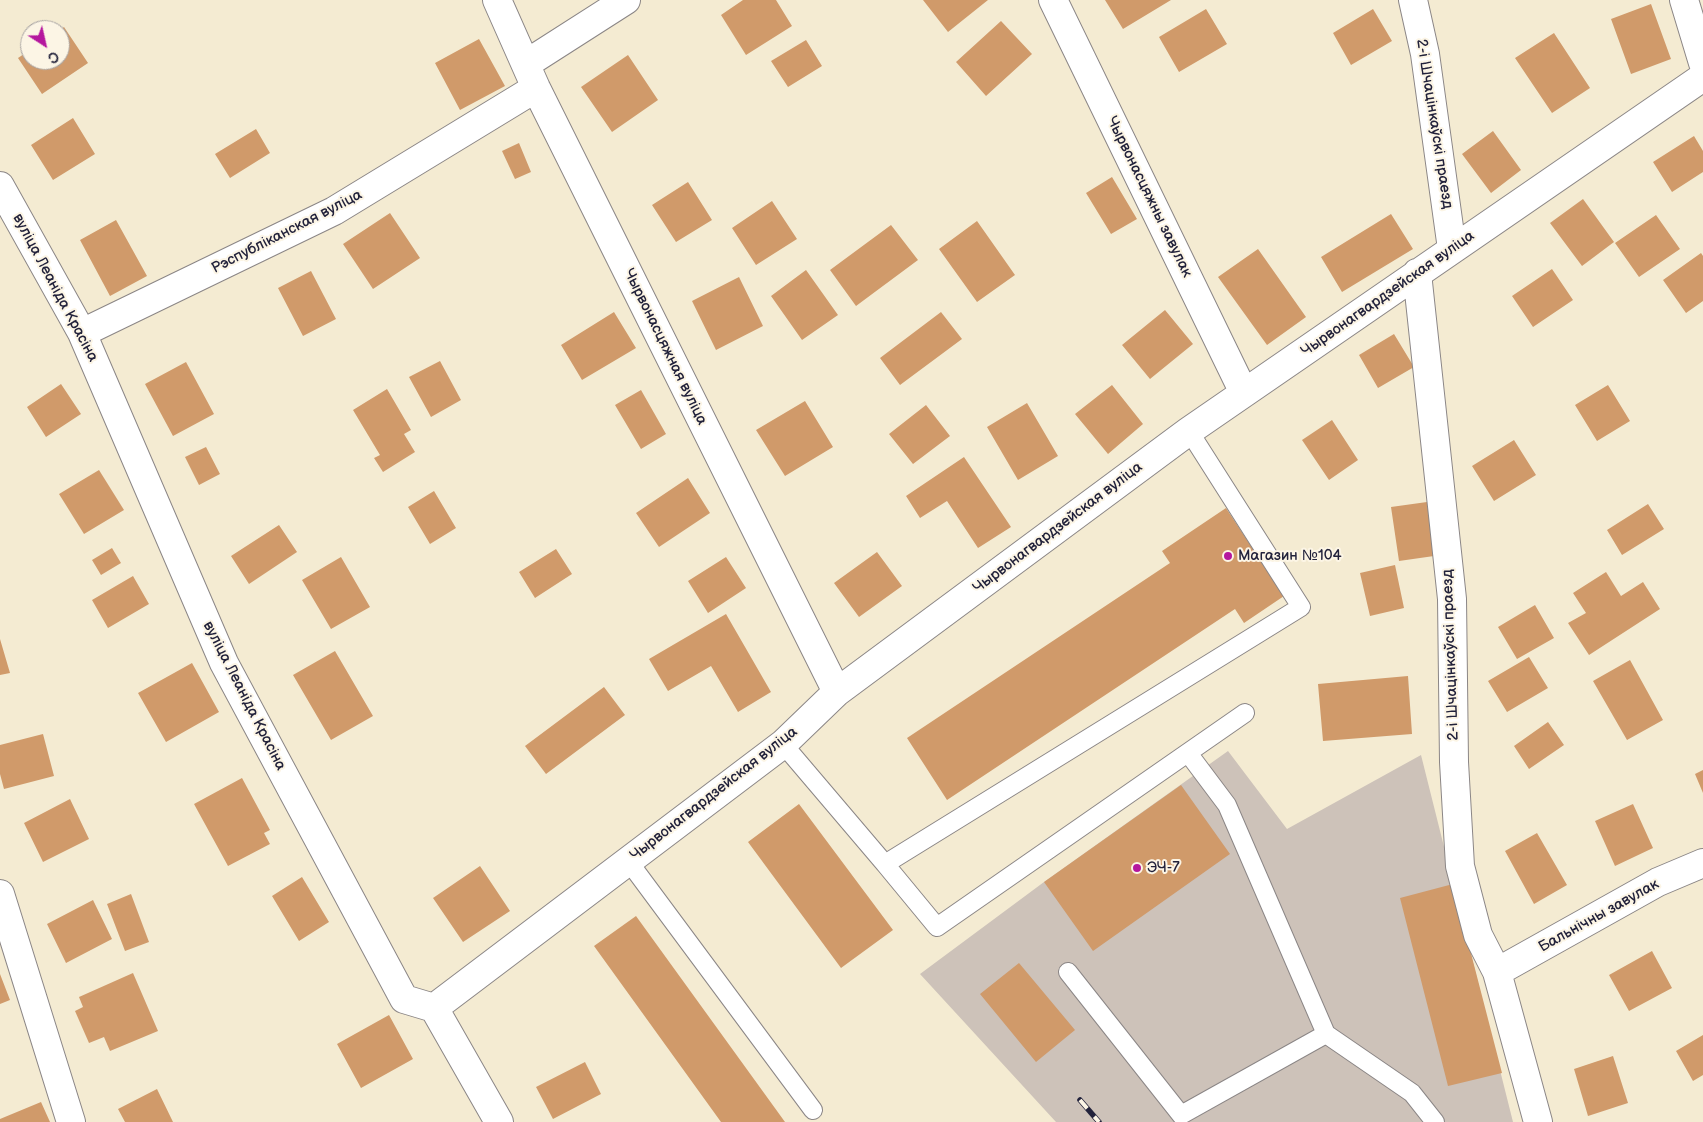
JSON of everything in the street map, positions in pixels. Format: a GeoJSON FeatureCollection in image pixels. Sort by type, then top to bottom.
{"type":"FeatureCollection","features":[{"type":"Feature","properties":{"kind":"street","name":"Чырвонасцяжная вуліца"},"geometry":{"type":"LineString","coordinates":[[497,0],[536,88],[837,692]]}},
{"type":"Feature","properties":{"kind":"street"},"geometry":{"type":"LineString","coordinates":[[526,64],[626,0]]}},
{"type":"Feature","properties":{"kind":"street","name":"Чырвонасцяжны завулак"},"geometry":{"type":"LineString","coordinates":[[1053,0],[1244,393]]}},
{"type":"Feature","properties":{"kind":"street","name":"2-і Шчацінкаўскі праезд"},"geometry":{"type":"LineString","coordinates":[[1413,0],[1425,54],[1452,249]]}},
{"type":"Feature","properties":{"kind":"street"},"geometry":{"type":"LineString","coordinates":[[1684,0],[1703,63]]}},
{"type":"Feature","properties":{"kind":"street","name":"Чырвонагвардзейская вуліца"},"geometry":{"type":"LineString","coordinates":[[434,1008],[783,744],[837,692],[1189,431],[1703,77]]}},
{"type":"Feature","properties":{"kind":"street","name":"Рэспубліканская вуліца"},"geometry":{"type":"LineString","coordinates":[[82,333],[334,211],[536,88]]}},
{"type":"Feature","properties":{"kind":"street","name":"вуліца Леаніда Красіна"},"geometry":{"type":"LineString","coordinates":[[3,200],[82,333],[224,663],[404,999],[434,1008]]}},
{"type":"Feature","properties":{"kind":"street","name":"2-і Шчацінкаўскі праезд"},"geometry":{"type":"LineString","coordinates":[[1417,273],[1452,599],[1454,762],[1460,866],[1478,935],[1497,972],[1538,1122]]}},
{"type":"Feature","properties":{"kind":"street","name":"Бальнічны завулак"},"geometry":{"type":"LineString","coordinates":[[1497,972],[1658,882],[1703,863]]}},
{"type":"Feature","properties":{"kind":"street"},"geometry":{"type":"LineString","coordinates":[[0,894],[71,1122]]}},
{"type":"Feature","properties":{"kind":"street"},"geometry":{"type":"LineString","coordinates":[[434,1008],[499,1122]]}},
{"type":"Feature","properties":{"kind":"lane"},"geometry":{"type":"LineString","coordinates":[[885,864],[1301,607],[1189,431]]}},
{"type":"Feature","properties":{"kind":"lane"},"geometry":{"type":"LineString","coordinates":[[783,744],[937,927],[1245,713]]}},
{"type":"Feature","properties":{"kind":"lane"},"geometry":{"type":"LineString","coordinates":[[1188,752],[1226,805],[1326,1034],[1412,1093],[1435,1122]]}},
{"type":"Feature","properties":{"kind":"lane"},"geometry":{"type":"LineString","coordinates":[[628,862],[813,1110]]}},
{"type":"Feature","properties":{"kind":"lane"},"geometry":{"type":"LineString","coordinates":[[1068,972],[1181,1115],[1326,1034]]}},
{"type":"Feature","properties":{"kind":"shaded area"},"geometry":{"type":"Polygon","coordinates":[[[1228,751],[1287,829],[1421,755],[1513,1122],[1056,1122],[920,974],[1044,882],[1228,751]]]}},
{"type":"Feature","properties":{"kind":"building"},"geometry":{"type":"Polygon","coordinates":[[[743,0],[776,0],[792,26],[746,55],[721,15],[743,0]]]}},
{"type":"Feature","properties":{"kind":"building"},"geometry":{"type":"Polygon","coordinates":[[[923,0],[988,0],[948,32],[923,0]]]}},
{"type":"Feature","properties":{"kind":"building"},"geometry":{"type":"Polygon","coordinates":[[[1105,0],[1171,0],[1123,29],[1105,0]]]}},
{"type":"Feature","properties":{"kind":"building"},"geometry":{"type":"Polygon","coordinates":[[[1651,4],[1671,59],[1631,74],[1611,19],[1651,4]]]}},
{"type":"Feature","properties":{"kind":"building"},"geometry":{"type":"Polygon","coordinates":[[[1206,9],[1227,44],[1179,72],[1159,37],[1206,9]]]}},
{"type":"Feature","properties":{"kind":"building"},"geometry":{"type":"Polygon","coordinates":[[[1373,9],[1392,41],[1351,65],[1333,33],[1373,9]]]}},
{"type":"Feature","properties":{"kind":"building"},"geometry":{"type":"Polygon","coordinates":[[[1001,21],[1032,54],[986,96],[956,62],[1001,21]]]}},
{"type":"Feature","properties":{"kind":"building"},"geometry":{"type":"Polygon","coordinates":[[[1554,33],[1590,88],[1552,113],[1515,58],[1554,33]]]}},
{"type":"Feature","properties":{"kind":"building"},"geometry":{"type":"Polygon","coordinates":[[[70,36],[88,63],[42,94],[26,70],[70,70],[70,36]]]}},
{"type":"Feature","properties":{"kind":"building"},"geometry":{"type":"Polygon","coordinates":[[[479,39],[505,86],[460,110],[435,63],[479,39]]]}},
{"type":"Feature","properties":{"kind":"building"},"geometry":{"type":"Polygon","coordinates":[[[806,40],[822,66],[788,87],[771,61],[806,40]]]}},
{"type":"Feature","properties":{"kind":"building"},"geometry":{"type":"Polygon","coordinates":[[[628,55],[658,100],[612,132],[581,87],[628,55]]]}},
{"type":"Feature","properties":{"kind":"building"},"geometry":{"type":"Polygon","coordinates":[[[73,118],[95,154],[53,180],[31,145],[73,118]]]}},
{"type":"Feature","properties":{"kind":"building"},"geometry":{"type":"Polygon","coordinates":[[[256,129],[270,153],[230,178],[215,154],[256,129]]]}},
{"type":"Feature","properties":{"kind":"building"},"geometry":{"type":"Polygon","coordinates":[[[1493,131],[1521,170],[1491,193],[1462,154],[1493,131]]]}},
{"type":"Feature","properties":{"kind":"building"},"geometry":{"type":"Polygon","coordinates":[[[1694,136],[1703,151],[1703,172],[1672,192],[1653,162],[1694,136]]]}},
{"type":"Feature","properties":{"kind":"building"},"geometry":{"type":"Polygon","coordinates":[[[519,143],[531,172],[515,179],[502,151],[519,143]]]}},
{"type":"Feature","properties":{"kind":"building"},"geometry":{"type":"Polygon","coordinates":[[[1112,177],[1137,219],[1111,234],[1086,193],[1112,177]]]}},
{"type":"Feature","properties":{"kind":"building"},"geometry":{"type":"Polygon","coordinates":[[[688,182],[712,220],[676,242],[652,205],[688,182]]]}},
{"type":"Feature","properties":{"kind":"building"},"geometry":{"type":"Polygon","coordinates":[[[1583,199],[1614,242],[1582,266],[1550,223],[1583,199]]]}},
{"type":"Feature","properties":{"kind":"building"},"geometry":{"type":"Polygon","coordinates":[[[772,201],[797,239],[756,265],[732,228],[772,201]]]}},
{"type":"Feature","properties":{"kind":"building"},"geometry":{"type":"Polygon","coordinates":[[[390,213],[420,258],[373,289],[343,244],[390,213]]]}},
{"type":"Feature","properties":{"kind":"building"},"geometry":{"type":"Polygon","coordinates":[[[1391,214],[1413,249],[1342,292],[1321,257],[1391,214]]]}},
{"type":"Feature","properties":{"kind":"building"},"geometry":{"type":"Polygon","coordinates":[[[1656,215],[1680,249],[1639,277],[1615,243],[1656,215]]]}},
{"type":"Feature","properties":{"kind":"building"},"geometry":{"type":"Polygon","coordinates":[[[116,220],[147,276],[110,296],[80,240],[116,220]]]}},
{"type":"Feature","properties":{"kind":"building"},"geometry":{"type":"Polygon","coordinates":[[[977,221],[1015,275],[977,302],[939,249],[977,221]]]}},
{"type":"Feature","properties":{"kind":"building"},"geometry":{"type":"Polygon","coordinates":[[[891,225],[918,260],[856,306],[830,270],[891,225]]]}},
{"type":"Feature","properties":{"kind":"building"},"geometry":{"type":"Polygon","coordinates":[[[1258,249],[1306,317],[1267,345],[1218,277],[1258,249]]]}},
{"type":"Feature","properties":{"kind":"building"},"geometry":{"type":"Polygon","coordinates":[[[1701,253],[1703,256],[1703,301],[1686,313],[1663,280],[1701,253]]]}},
{"type":"Feature","properties":{"kind":"building"},"geometry":{"type":"Polygon","coordinates":[[[1552,269],[1573,300],[1533,327],[1512,296],[1552,269]]]}},
{"type":"Feature","properties":{"kind":"building"},"geometry":{"type":"Polygon","coordinates":[[[806,270],[838,315],[802,340],[771,296],[806,270]]]}},
{"type":"Feature","properties":{"kind":"building"},"geometry":{"type":"Polygon","coordinates":[[[311,271],[336,319],[303,336],[278,288],[311,271]]]}},
{"type":"Feature","properties":{"kind":"building"},"geometry":{"type":"Polygon","coordinates":[[[739,277],[763,326],[716,350],[692,301],[739,277]]]}},
{"type":"Feature","properties":{"kind":"building"},"geometry":{"type":"Polygon","coordinates":[[[1165,310],[1193,344],[1150,379],[1122,345],[1165,310]]]}},
{"type":"Feature","properties":{"kind":"building"},"geometry":{"type":"Polygon","coordinates":[[[614,312],[636,348],[582,380],[561,345],[614,312]]]}},
{"type":"Feature","properties":{"kind":"building"},"geometry":{"type":"Polygon","coordinates":[[[941,312],[962,339],[900,385],[880,358],[941,312]]]}},
{"type":"Feature","properties":{"kind":"building"},"geometry":{"type":"Polygon","coordinates":[[[1394,334],[1414,367],[1378,388],[1359,355],[1394,334]]]}},
{"type":"Feature","properties":{"kind":"building"},"geometry":{"type":"Polygon","coordinates":[[[440,361],[461,400],[431,417],[409,377],[440,361]]]}},
{"type":"Feature","properties":{"kind":"building"},"geometry":{"type":"Polygon","coordinates":[[[186,362],[214,414],[173,436],[145,384],[186,362]]]}},
{"type":"Feature","properties":{"kind":"building"},"geometry":{"type":"Polygon","coordinates":[[[61,384],[81,414],[46,437],[27,407],[61,384]]]}},
{"type":"Feature","properties":{"kind":"building"},"geometry":{"type":"Polygon","coordinates":[[[1112,385],[1143,424],[1108,454],[1075,414],[1112,385]]]}},
{"type":"Feature","properties":{"kind":"building"},"geometry":{"type":"Polygon","coordinates":[[[1608,385],[1630,421],[1597,441],[1575,405],[1608,385]]]}},
{"type":"Feature","properties":{"kind":"building"},"geometry":{"type":"Polygon","coordinates":[[[387,389],[411,430],[404,434],[415,452],[383,472],[374,458],[380,455],[353,410],[387,389]]]}},
{"type":"Feature","properties":{"kind":"building"},"geometry":{"type":"Polygon","coordinates":[[[641,390],[666,434],[641,449],[615,405],[641,390]]]}},
{"type":"Feature","properties":{"kind":"building"},"geometry":{"type":"Polygon","coordinates":[[[805,401],[833,447],[785,476],[756,430],[805,401]]]}},
{"type":"Feature","properties":{"kind":"building"},"geometry":{"type":"Polygon","coordinates":[[[1027,403],[1058,456],[1018,480],[987,427],[1027,403]]]}},
{"type":"Feature","properties":{"kind":"building"},"geometry":{"type":"Polygon","coordinates":[[[926,405],[950,436],[913,464],[889,434],[926,405]]]}},
{"type":"Feature","properties":{"kind":"building"},"geometry":{"type":"Polygon","coordinates":[[[1332,420],[1358,460],[1329,480],[1302,440],[1332,420]]]}},
{"type":"Feature","properties":{"kind":"building"},"geometry":{"type":"Polygon","coordinates":[[[1514,440],[1536,475],[1494,501],[1472,466],[1514,440]]]}},
{"type":"Feature","properties":{"kind":"building"},"geometry":{"type":"Polygon","coordinates":[[[206,447],[220,474],[199,485],[185,457],[206,447]]]}},
{"type":"Feature","properties":{"kind":"building"},"geometry":{"type":"Polygon","coordinates":[[[964,457],[1011,527],[978,548],[947,501],[920,518],[906,496],[964,457]]]}},
{"type":"Feature","properties":{"kind":"building"},"geometry":{"type":"Polygon","coordinates":[[[99,470],[124,510],[84,534],[59,494],[99,470]]]}},
{"type":"Feature","properties":{"kind":"building"},"geometry":{"type":"Polygon","coordinates":[[[688,478],[710,513],[659,547],[636,513],[688,478]]]}},
{"type":"Feature","properties":{"kind":"building"},"geometry":{"type":"Polygon","coordinates":[[[434,491],[456,528],[430,544],[408,507],[434,491]]]}},
{"type":"Feature","properties":{"kind":"building"},"geometry":{"type":"Polygon","coordinates":[[[1427,502],[1434,556],[1399,561],[1391,507],[1427,502]]]}},
{"type":"Feature","properties":{"kind":"building"},"geometry":{"type":"Polygon","coordinates":[[[1648,504],[1664,529],[1622,555],[1607,530],[1648,504]]]}},
{"type":"Feature","properties":{"kind":"building"},"geometry":{"type":"Polygon","coordinates":[[[1226,508],[1284,596],[1244,623],[1235,609],[947,800],[907,738],[1170,563],[1162,551],[1226,508]]]}},
{"type":"Feature","properties":{"kind":"building"},"geometry":{"type":"Polygon","coordinates":[[[279,525],[297,552],[249,584],[231,556],[279,525]]]}},
{"type":"Feature","properties":{"kind":"building"},"geometry":{"type":"Polygon","coordinates":[[[112,548],[121,563],[101,575],[92,560],[112,548]]]}},
{"type":"Feature","properties":{"kind":"building"},"geometry":{"type":"Polygon","coordinates":[[[556,549],[572,574],[535,598],[519,572],[556,549]]]}},
{"type":"Feature","properties":{"kind":"building"},"geometry":{"type":"Polygon","coordinates":[[[877,552],[902,586],[859,617],[834,583],[877,552]]]}},
{"type":"Feature","properties":{"kind":"building"},"geometry":{"type":"Polygon","coordinates":[[[341,557],[370,607],[331,629],[302,580],[341,557]]]}},
{"type":"Feature","properties":{"kind":"building"},"geometry":{"type":"Polygon","coordinates":[[[726,557],[746,588],[708,613],[688,581],[726,557]]]}},
{"type":"Feature","properties":{"kind":"building"},"geometry":{"type":"Polygon","coordinates":[[[1395,565],[1404,608],[1370,616],[1360,573],[1395,565]]]}},
{"type":"Feature","properties":{"kind":"building"},"geometry":{"type":"Polygon","coordinates":[[[1606,572],[1621,596],[1643,582],[1660,609],[1589,655],[1568,623],[1586,613],[1573,593],[1606,572]]]}},
{"type":"Feature","properties":{"kind":"building"},"geometry":{"type":"Polygon","coordinates":[[[133,576],[149,604],[108,628],[92,600],[133,576]]]}},
{"type":"Feature","properties":{"kind":"building"},"geometry":{"type":"Polygon","coordinates":[[[1535,605],[1554,638],[1517,659],[1498,627],[1535,605]]]}},
{"type":"Feature","properties":{"kind":"building"},"geometry":{"type":"Polygon","coordinates":[[[726,614],[771,692],[738,712],[711,666],[668,691],[649,659],[726,614]]]}},
{"type":"Feature","properties":{"kind":"building"},"geometry":{"type":"Polygon","coordinates":[[[0,639],[10,673],[0,675],[0,639]]]}},
{"type":"Feature","properties":{"kind":"building"},"geometry":{"type":"Polygon","coordinates":[[[335,651],[373,716],[331,740],[293,675],[335,651]]]}},
{"type":"Feature","properties":{"kind":"building"},"geometry":{"type":"Polygon","coordinates":[[[1529,657],[1548,688],[1507,712],[1488,681],[1529,657]]]}},
{"type":"Feature","properties":{"kind":"building"},"geometry":{"type":"Polygon","coordinates":[[[1630,660],[1663,720],[1627,740],[1593,681],[1630,660]]]}},
{"type":"Feature","properties":{"kind":"building"},"geometry":{"type":"Polygon","coordinates":[[[192,663],[219,712],[166,742],[138,693],[192,663]]]}},
{"type":"Feature","properties":{"kind":"building"},"geometry":{"type":"Polygon","coordinates":[[[1408,676],[1412,734],[1323,741],[1318,684],[1408,676]]]}},
{"type":"Feature","properties":{"kind":"building"},"geometry":{"type":"Polygon","coordinates":[[[604,687],[625,715],[546,774],[525,746],[604,687]]]}},
{"type":"Feature","properties":{"kind":"building"},"geometry":{"type":"Polygon","coordinates":[[[1548,722],[1564,745],[1529,769],[1514,746],[1548,722]]]}},
{"type":"Feature","properties":{"kind":"building"},"geometry":{"type":"Polygon","coordinates":[[[43,734],[54,776],[4,789],[0,774],[0,745],[43,734]]]}},
{"type":"Feature","properties":{"kind":"building"},"geometry":{"type":"Polygon","coordinates":[[[1703,770],[1703,793],[1695,774],[1703,770]]]}},
{"type":"Feature","properties":{"kind":"building"},"geometry":{"type":"Polygon","coordinates":[[[242,778],[270,830],[264,833],[270,844],[228,866],[194,804],[242,778]]]}},
{"type":"Feature","properties":{"kind":"building","name":"ЭЧ-7"},"geometry":{"type":"Polygon","coordinates":[[[1181,785],[1230,854],[1093,951],[1044,882],[1181,785]]]}},
{"type":"Feature","properties":{"kind":"building"},"geometry":{"type":"Polygon","coordinates":[[[70,799],[89,839],[43,862],[24,823],[70,799]]]}},
{"type":"Feature","properties":{"kind":"building"},"geometry":{"type":"Polygon","coordinates":[[[799,804],[893,930],[841,968],[748,842],[799,804]]]}},
{"type":"Feature","properties":{"kind":"building"},"geometry":{"type":"Polygon","coordinates":[[[1633,804],[1653,848],[1615,866],[1595,821],[1633,804]]]}},
{"type":"Feature","properties":{"kind":"building"},"geometry":{"type":"Polygon","coordinates":[[[1537,833],[1567,885],[1534,904],[1505,851],[1537,833]]]}},
{"type":"Feature","properties":{"kind":"building"},"geometry":{"type":"Polygon","coordinates":[[[480,866],[510,911],[463,942],[433,898],[480,866]]]}},
{"type":"Feature","properties":{"kind":"building"},"geometry":{"type":"Polygon","coordinates":[[[302,877],[329,922],[299,941],[272,896],[302,877]]]}},
{"type":"Feature","properties":{"kind":"building"},"geometry":{"type":"Polygon","coordinates":[[[1453,884],[1502,1073],[1448,1086],[1400,898],[1453,884]]]}},
{"type":"Feature","properties":{"kind":"building"},"geometry":{"type":"Polygon","coordinates":[[[131,894],[149,942],[125,951],[107,904],[131,894]]]}},
{"type":"Feature","properties":{"kind":"building"},"geometry":{"type":"Polygon","coordinates":[[[93,900],[112,939],[66,963],[47,924],[93,900]]]}},
{"type":"Feature","properties":{"kind":"building"},"geometry":{"type":"Polygon","coordinates":[[[636,916],[785,1122],[721,1122],[594,946],[636,916]]]}},
{"type":"Feature","properties":{"kind":"building"},"geometry":{"type":"Polygon","coordinates":[[[1652,951],[1672,988],[1629,1011],[1609,975],[1652,951]]]}},
{"type":"Feature","properties":{"kind":"building"},"geometry":{"type":"Polygon","coordinates":[[[1019,963],[1075,1030],[1036,1062],[980,994],[1019,963]]]}},
{"type":"Feature","properties":{"kind":"building"},"geometry":{"type":"Polygon","coordinates":[[[133,973],[158,1031],[110,1051],[104,1037],[89,1043],[75,1011],[83,1007],[79,997],[133,973]]]}},
{"type":"Feature","properties":{"kind":"building"},"geometry":{"type":"Polygon","coordinates":[[[0,974],[10,1000],[0,1004],[0,974]]]}},
{"type":"Feature","properties":{"kind":"building"},"geometry":{"type":"Polygon","coordinates":[[[389,1015],[413,1059],[361,1088],[337,1044],[389,1015]]]}},
{"type":"Feature","properties":{"kind":"building"},"geometry":{"type":"Polygon","coordinates":[[[1703,1035],[1703,1075],[1693,1081],[1676,1051],[1703,1035]]]}},
{"type":"Feature","properties":{"kind":"building"},"geometry":{"type":"Polygon","coordinates":[[[1613,1056],[1628,1103],[1588,1116],[1574,1069],[1613,1056]]]}},
{"type":"Feature","properties":{"kind":"building"},"geometry":{"type":"Polygon","coordinates":[[[585,1062],[601,1094],[553,1119],[536,1087],[585,1062]]]}},
{"type":"Feature","properties":{"kind":"building"},"geometry":{"type":"Polygon","coordinates":[[[157,1089],[173,1122],[125,1122],[118,1109],[157,1089]]]}},
{"type":"Feature","properties":{"kind":"building"},"geometry":{"type":"Polygon","coordinates":[[[41,1102],[50,1122],[0,1122],[0,1119],[41,1102]]]}},
{"type":"Feature","properties":{"kind":"railway"},"geometry":{"type":"LineString","coordinates":[[1080,1100],[1099,1122]]}},
{"type":"Feature","properties":{"kind":"place","name":"Магазин №104"},"geometry":{"type":"Point","coordinates":[1228,556]}},
{"type":"Feature","properties":{"kind":"place","name":"ЭЧ-7"},"geometry":{"type":"Point","coordinates":[1137,868]}}]}
